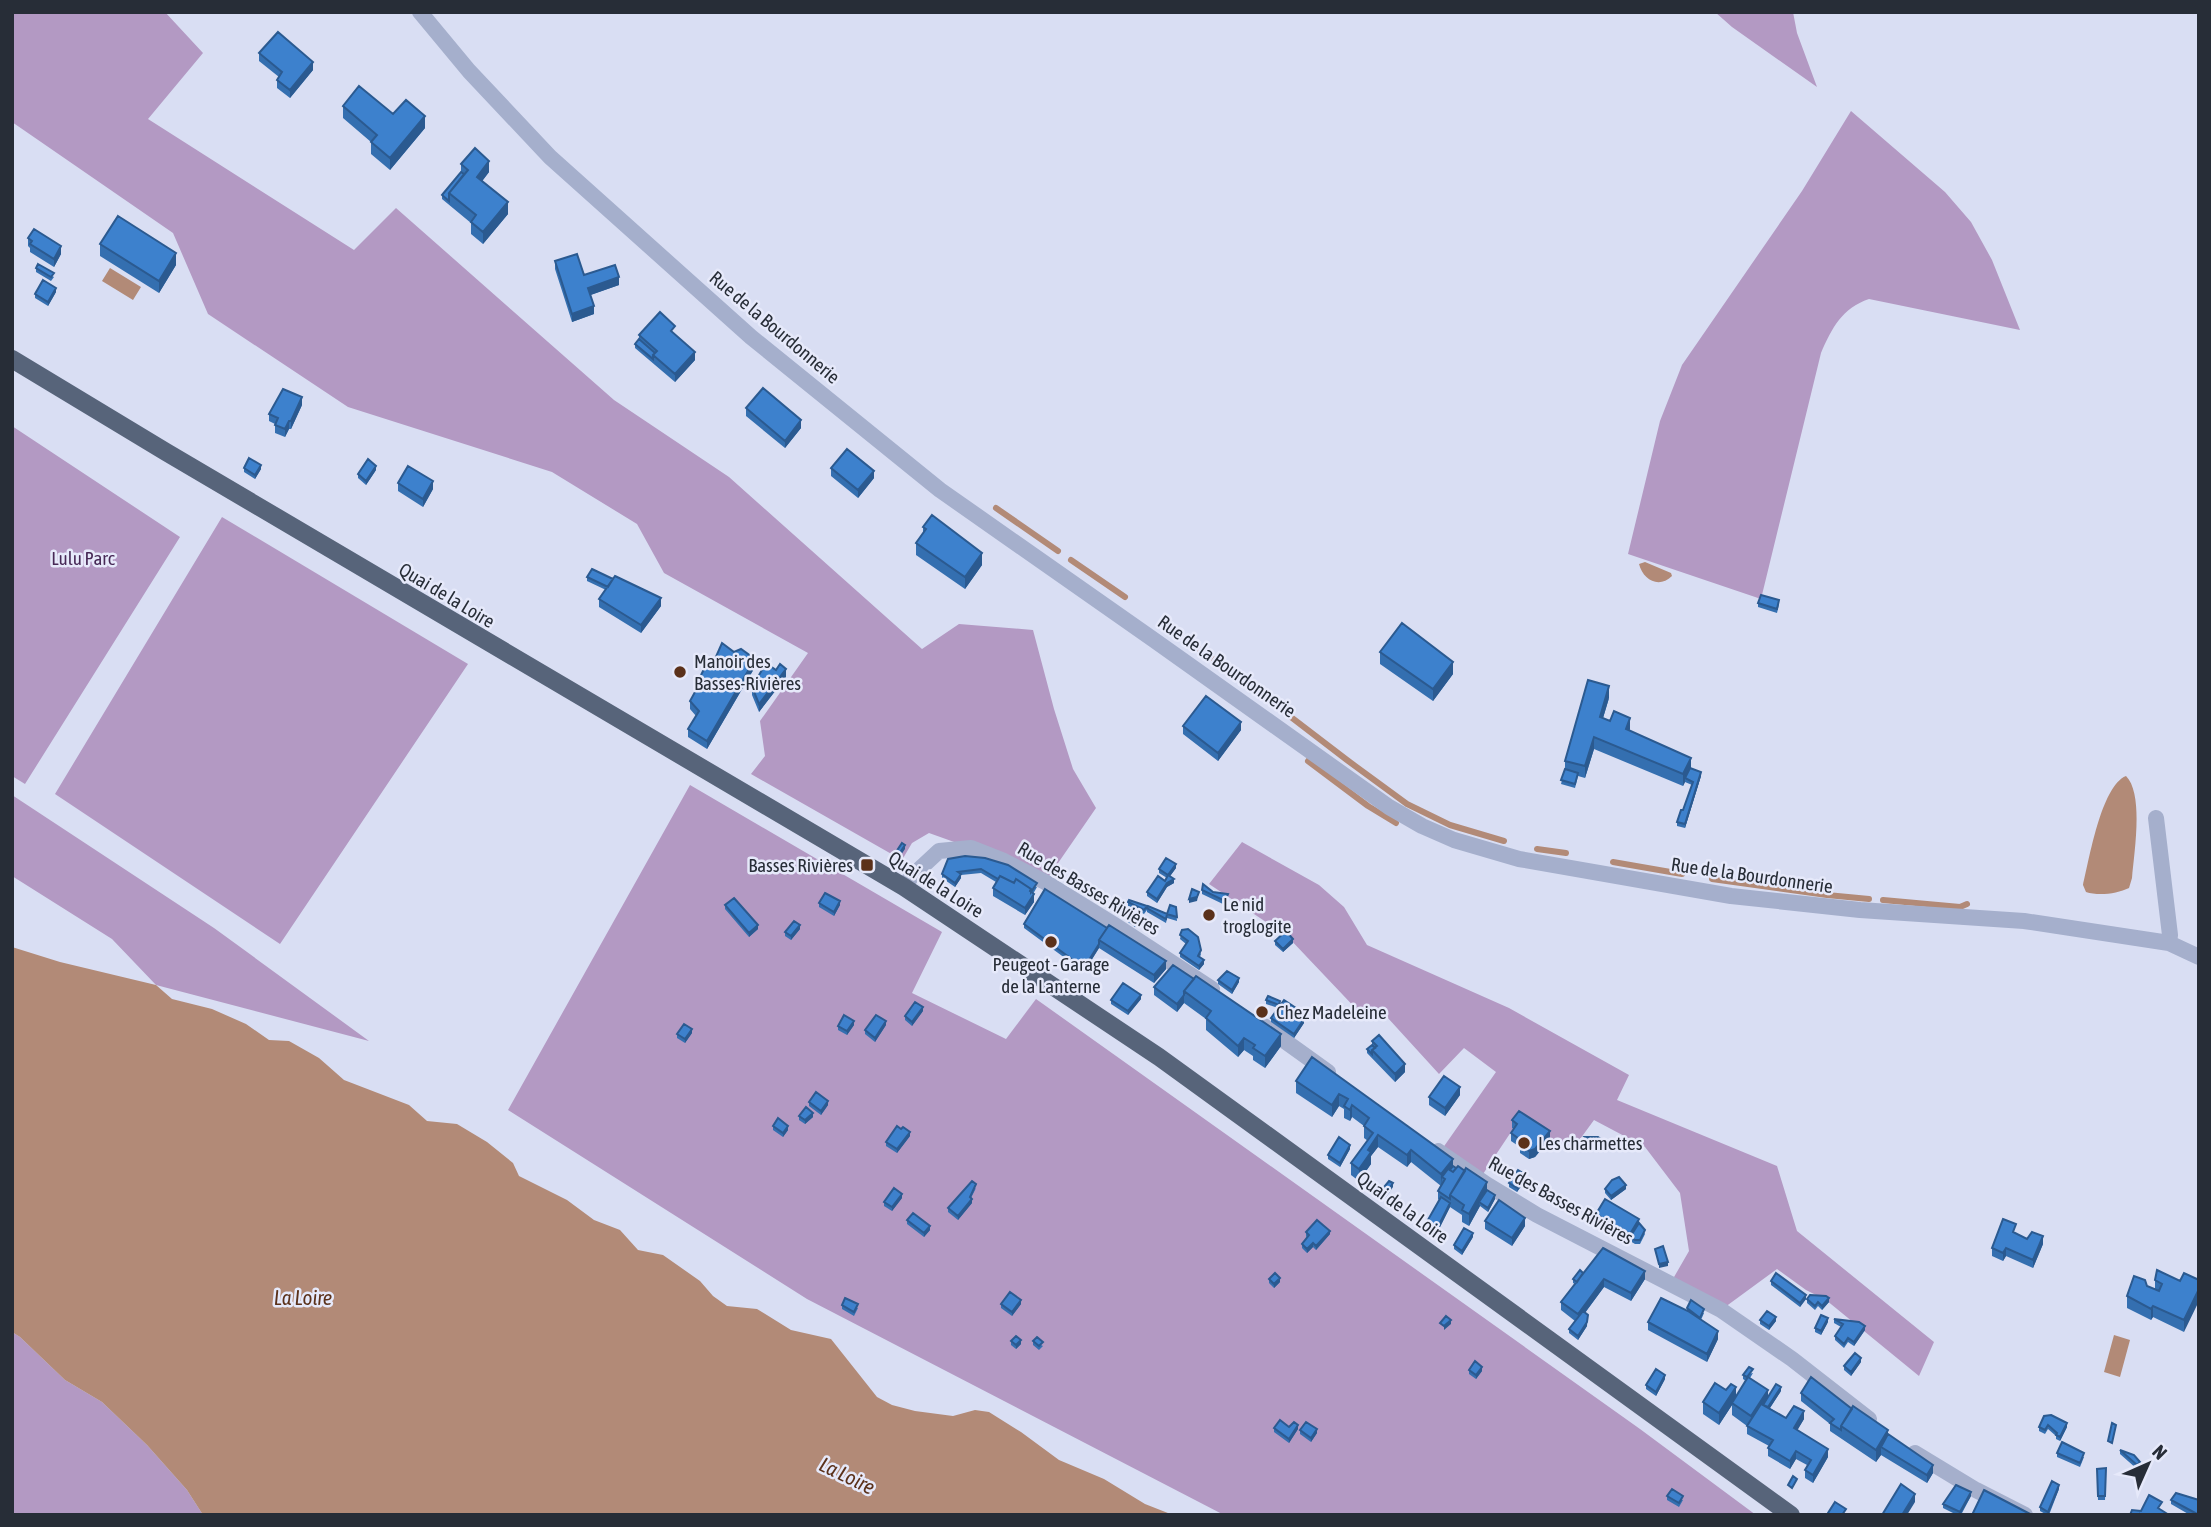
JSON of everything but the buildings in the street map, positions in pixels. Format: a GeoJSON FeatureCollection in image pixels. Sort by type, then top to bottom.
{"type":"FeatureCollection","features":[{"type":"Feature","properties":{"kind":"main road","name":"Quai de la Loire"},"geometry":{"type":"LineString","coordinates":[[12,359],[166,453],[904,887],[1177,1069],[1791,1515]]}},
{"type":"Feature","properties":{"kind":"street","name":"Rue de la Bourdonnerie"},"geometry":{"type":"LineString","coordinates":[[420,12],[469,71],[551,157],[751,337],[845,414],[940,491],[1389,807],[1422,827],[1454,840],[1519,859],[1731,896],[1860,910],[2024,922],[2169,943],[2199,957]]}},
{"type":"Feature","properties":{"kind":"street"},"geometry":{"type":"LineString","coordinates":[[2156,818],[2169,943]]}},
{"type":"Feature","properties":{"kind":"street","name":"Rue des Basses Rivières"},"geometry":{"type":"LineString","coordinates":[[904,887],[939,851],[971,848],[1045,882],[1124,930],[1226,999]]}},
{"type":"Feature","properties":{"kind":"street"},"geometry":{"type":"LineString","coordinates":[[1247,1014],[1346,1085]]}},
{"type":"Feature","properties":{"kind":"street","name":"Rue des Basses Rivières"},"geometry":{"type":"LineString","coordinates":[[1421,1139],[1479,1180],[1537,1215],[1721,1310],[1792,1359],[1881,1429]]}},
{"type":"Feature","properties":{"kind":"street"},"geometry":{"type":"LineString","coordinates":[[1899,1442],[1957,1480],[2025,1515]]}},
{"type":"Feature","properties":{"kind":"green space"},"geometry":{"type":"Polygon","coordinates":[[[12,12],[165,12],[203,53],[148,119],[354,250],[396,208],[614,400],[729,477],[922,649],[959,624],[1033,630],[1073,769],[1096,808],[1045,882],[971,848],[929,833],[912,843],[902,860],[751,774],[765,756],[760,721],[808,653],[664,573],[637,524],[552,472],[348,407],[208,314],[173,233],[12,122],[12,12]]]}},
{"type":"Feature","properties":{"kind":"green space"},"geometry":{"type":"Polygon","coordinates":[[[1715,12],[1793,12],[1797,33],[1817,87],[1732,27],[1715,12]]]}},
{"type":"Feature","properties":{"kind":"green space"},"geometry":{"type":"Polygon","coordinates":[[[1851,111],[1945,192],[1971,222],[1992,260],[2020,330],[1869,299],[1845,313],[1834,327],[1821,353],[1761,599],[1628,554],[1660,421],[1682,365],[1802,191],[1851,111]]]}},
{"type":"Feature","properties":{"kind":"green space","name":"Lulu Parc"},"geometry":{"type":"Polygon","coordinates":[[[12,426],[180,537],[25,784],[12,776],[12,426]]]}},
{"type":"Feature","properties":{"kind":"green space"},"geometry":{"type":"Polygon","coordinates":[[[222,517],[468,664],[280,944],[55,794],[222,517]]]}},
{"type":"Feature","properties":{"kind":"green space"},"geometry":{"type":"Polygon","coordinates":[[[690,785],[942,932],[912,993],[1006,1039],[1036,999],[1640,1429],[1756,1515],[1224,1515],[807,1299],[508,1110],[690,785]]]}},
{"type":"Feature","properties":{"kind":"green space"},"geometry":{"type":"Polygon","coordinates":[[[12,795],[214,928],[369,1041],[156,985],[112,939],[12,876],[12,795]]]}},
{"type":"Feature","properties":{"kind":"green space"},"geometry":{"type":"Polygon","coordinates":[[[1242,842],[1319,885],[1344,907],[1367,945],[1509,1008],[1629,1075],[1617,1100],[1777,1166],[1797,1231],[1934,1342],[1919,1376],[1826,1300],[1806,1290],[1777,1269],[1721,1310],[1670,1284],[1689,1251],[1680,1193],[1645,1147],[1594,1120],[1575,1146],[1550,1139],[1519,1120],[1479,1180],[1440,1152],[1496,1072],[1464,1048],[1439,1074],[1387,1017],[1361,1014],[1287,936],[1209,884],[1242,842]]]}},
{"type":"Feature","properties":{"kind":"green space"},"geometry":{"type":"Polygon","coordinates":[[[12,1332],[65,1380],[102,1402],[147,1445],[187,1490],[203,1515],[12,1515],[12,1332]]]}},
{"type":"Feature","properties":{"kind":"water"},"geometry":{"type":"Polygon","coordinates":[[[110,268],[141,287],[133,300],[102,281],[110,268]]]}},
{"type":"Feature","properties":{"kind":"water"},"geometry":{"type":"Polygon","coordinates":[[[1645,562],[1671,573],[1672,576],[1662,582],[1652,581],[1641,570],[1639,564],[1645,562]]]}},
{"type":"Feature","properties":{"kind":"water"},"geometry":{"type":"Polygon","coordinates":[[[2126,776],[2132,785],[2136,810],[2129,888],[2108,894],[2086,892],[2083,885],[2103,809],[2117,783],[2126,776]]]}},
{"type":"Feature","properties":{"kind":"water","name":"La Loire"},"geometry":{"type":"Polygon","coordinates":[[[12,947],[60,962],[156,985],[172,999],[212,1009],[246,1024],[269,1040],[289,1041],[319,1058],[344,1080],[409,1105],[427,1121],[457,1124],[487,1142],[513,1163],[519,1176],[567,1200],[594,1220],[620,1230],[638,1250],[663,1255],[700,1281],[713,1296],[727,1306],[757,1309],[791,1330],[831,1339],[877,1397],[892,1405],[915,1411],[953,1416],[975,1410],[989,1412],[1059,1460],[1104,1479],[1145,1504],[1173,1515],[203,1515],[187,1490],[147,1445],[102,1402],[65,1380],[12,1332],[12,947]]]}},
{"type":"Feature","properties":{"kind":"water"},"geometry":{"type":"Polygon","coordinates":[[[2114,1335],[2130,1340],[2120,1377],[2104,1372],[2114,1335]]]}},
{"type":"Feature","properties":{"kind":"waterway"},"geometry":{"type":"LineString","coordinates":[[996,508],[1058,551]]}},
{"type":"Feature","properties":{"kind":"waterway"},"geometry":{"type":"LineString","coordinates":[[1071,560],[1125,597]]}},
{"type":"Feature","properties":{"kind":"waterway"},"geometry":{"type":"LineString","coordinates":[[1165,625],[1407,804],[1450,825],[1504,841]]}},
{"type":"Feature","properties":{"kind":"waterway"},"geometry":{"type":"LineString","coordinates":[[1308,761],[1368,806],[1396,823]]}},
{"type":"Feature","properties":{"kind":"waterway"},"geometry":{"type":"LineString","coordinates":[[1537,849],[1566,853]]}},
{"type":"Feature","properties":{"kind":"waterway"},"geometry":{"type":"LineString","coordinates":[[1613,862],[1682,874]]}},
{"type":"Feature","properties":{"kind":"waterway"},"geometry":{"type":"LineString","coordinates":[[1712,879],[1869,899]]}},
{"type":"Feature","properties":{"kind":"waterway"},"geometry":{"type":"LineString","coordinates":[[1883,900],[1960,907],[1967,904]]}},
{"type":"Feature","properties":{"kind":"place","name":"Manoir des Basses-Rivières"},"geometry":{"type":"Point","coordinates":[680,672]}},
{"type":"Feature","properties":{"kind":"place","name":"Basses Rivières"},"geometry":{"type":"Point","coordinates":[867,865]}},
{"type":"Feature","properties":{"kind":"place","name":"Le nid troglogite"},"geometry":{"type":"Point","coordinates":[1209,915]}},
{"type":"Feature","properties":{"kind":"place","name":"Peugeot - Garage de la Lanterne"},"geometry":{"type":"Point","coordinates":[1051,942]}},
{"type":"Feature","properties":{"kind":"place","name":"Chez Madeleine"},"geometry":{"type":"Point","coordinates":[1262,1012]}},
{"type":"Feature","properties":{"kind":"place","name":"Les charmettes"},"geometry":{"type":"Point","coordinates":[1524,1143]}}]}
